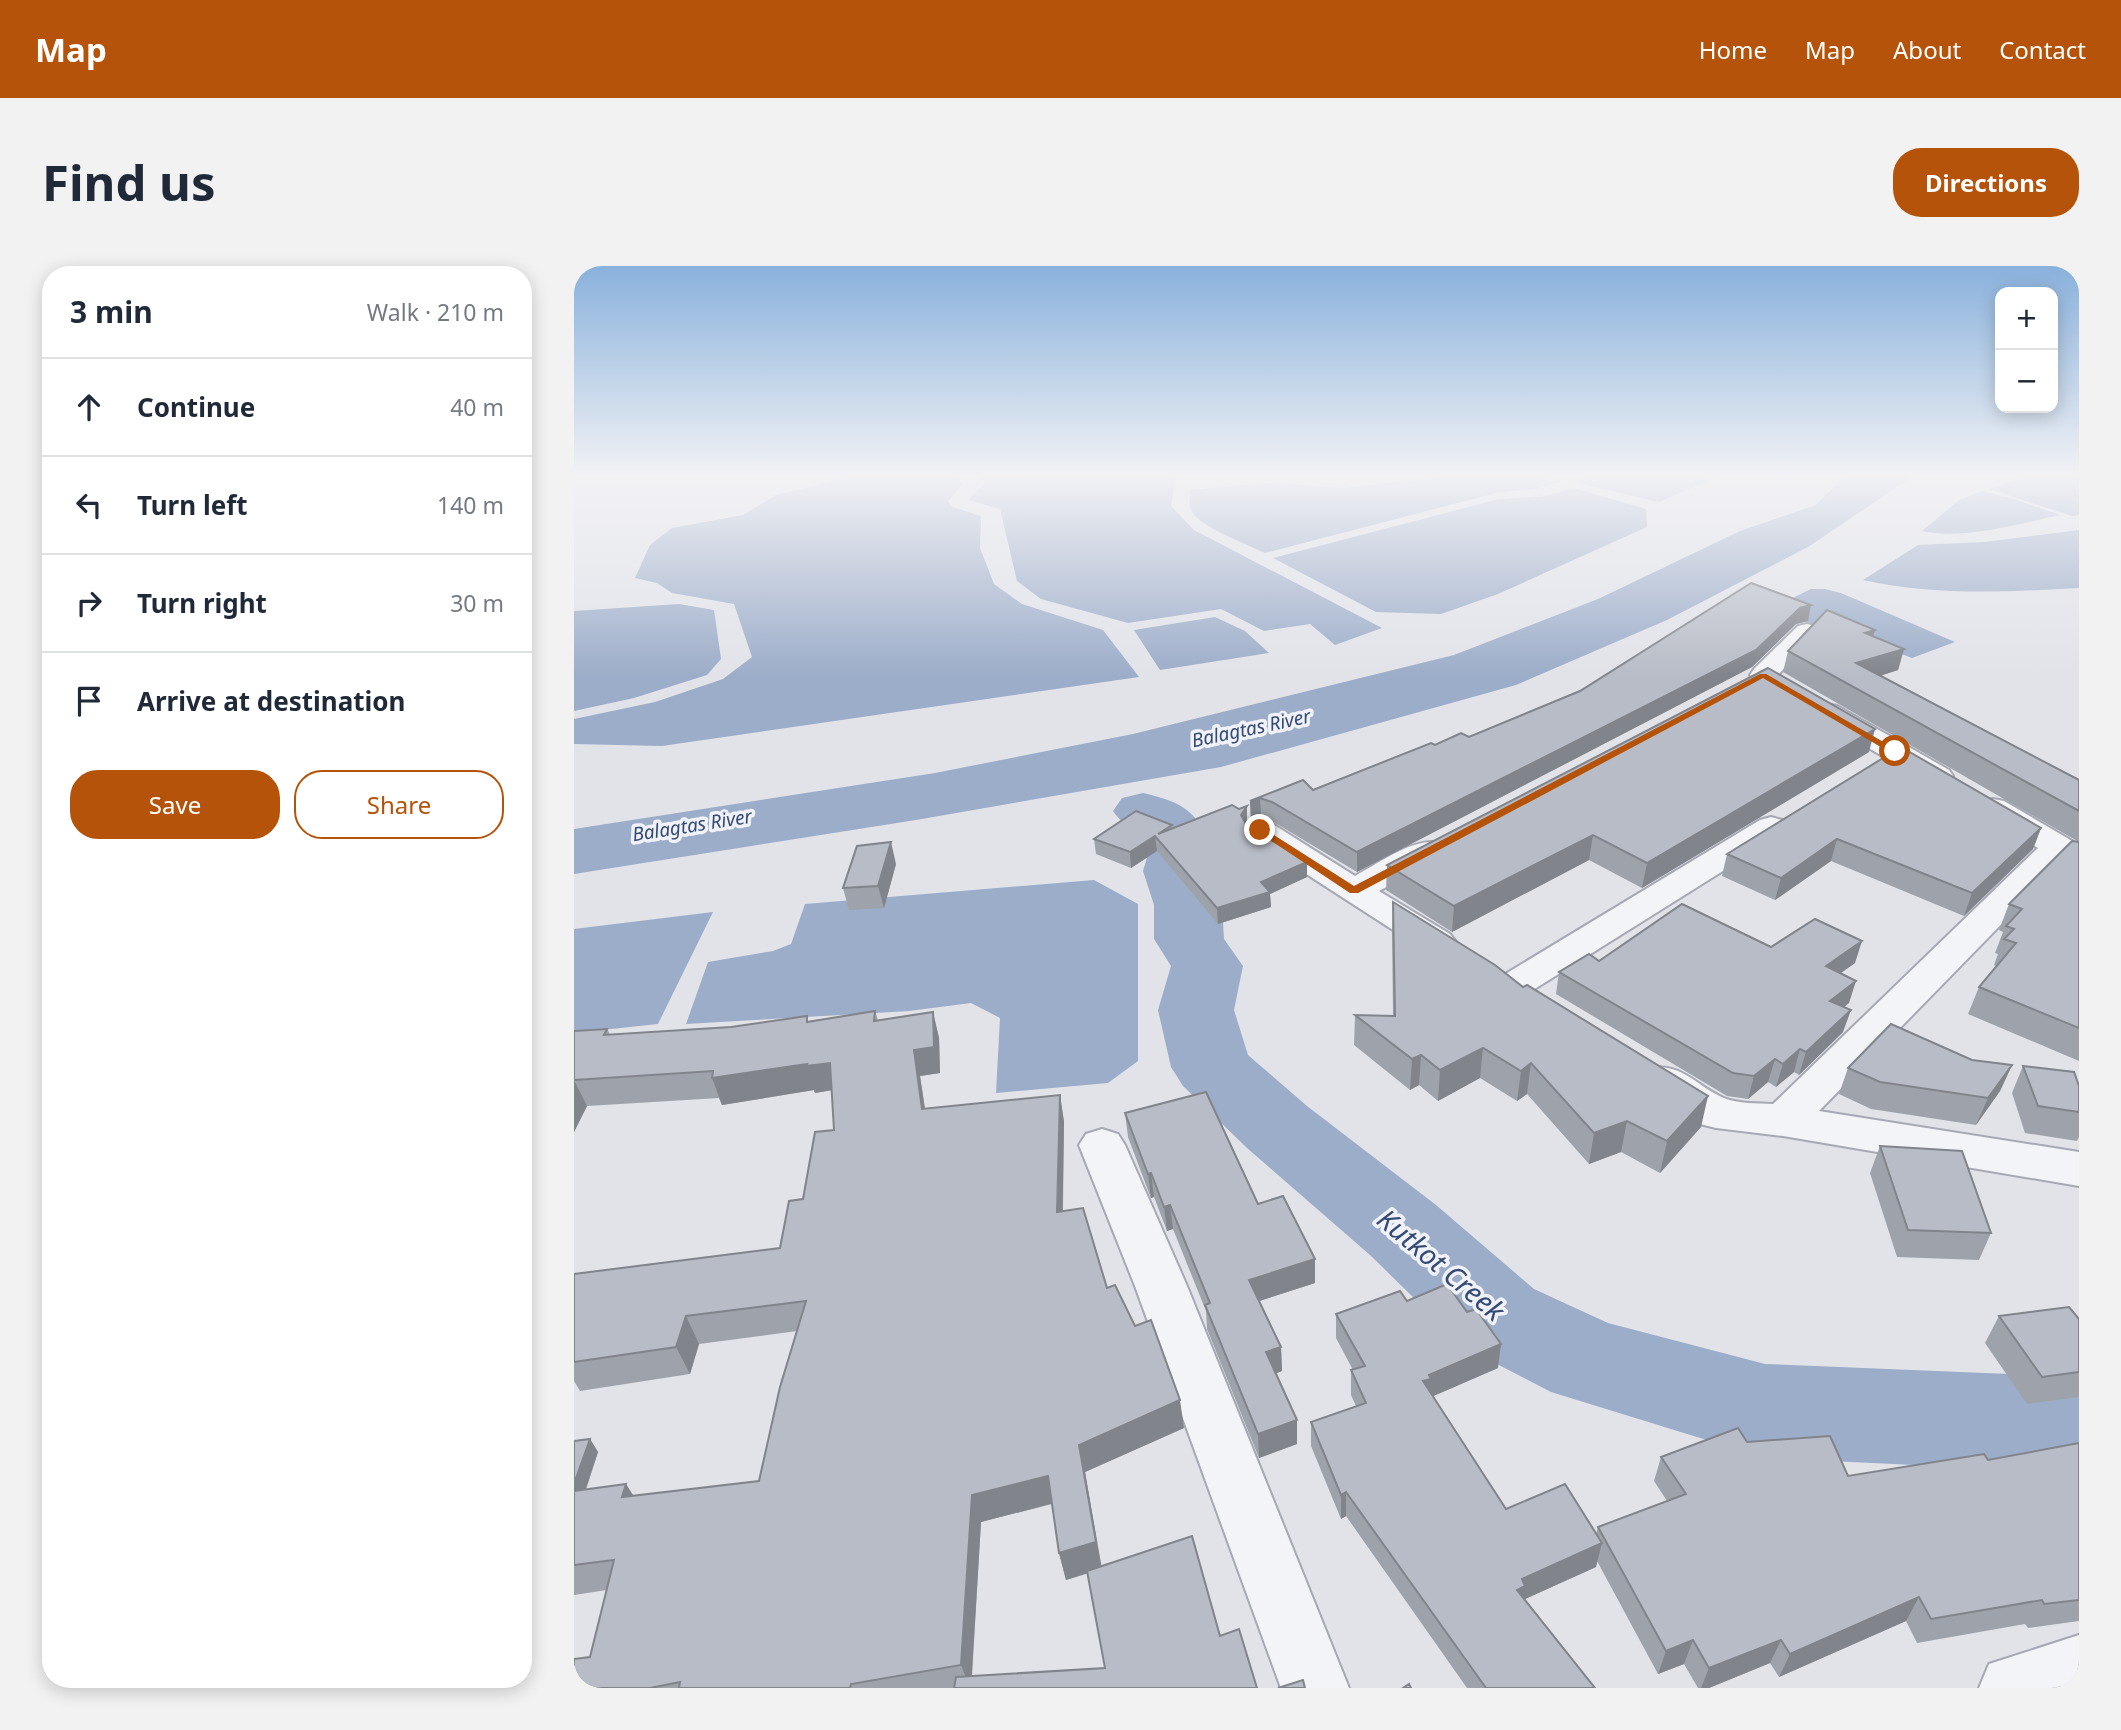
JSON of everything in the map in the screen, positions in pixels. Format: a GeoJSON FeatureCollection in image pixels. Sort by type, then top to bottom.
{"type":"FeatureCollection","features":[{"type":"Feature","properties":{"kind":"street"},"geometry":{"type":"LineString","coordinates":[[1783,1121],[2069,853],[1895,751],[1772,687],[1807,631]]}},
{"type":"Feature","properties":{"kind":"street"},"geometry":{"type":"LineString","coordinates":[[1860,773],[1895,751]]}},
{"type":"Feature","properties":{"kind":"street"},"geometry":{"type":"LineString","coordinates":[[1488,973],[1801,808]]}},
{"type":"Feature","properties":{"kind":"street"},"geometry":{"type":"LineString","coordinates":[[1260,830],[1545,1008]]}},
{"type":"Feature","properties":{"kind":"street"},"geometry":{"type":"LineString","coordinates":[[1354,891],[1462,834]]}},
{"type":"Feature","properties":{"kind":"street"},"geometry":{"type":"LineString","coordinates":[[1636,1064],[1716,1114],[1783,1121],[2079,1169]]}},
{"type":"Feature","properties":{"kind":"street"},"geometry":{"type":"LineString","coordinates":[[1102,1145],[1161,1286],[1315,1688]]}},
{"type":"Feature","properties":{"kind":"street"},"geometry":{"type":"LineString","coordinates":[[2013,1688],[2079,1668]]}},
{"type":"Feature","properties":{"kind":"water"},"geometry":{"type":"Polygon","coordinates":[[[653,542],[980,542],[994,584],[1022,604],[1103,630],[1139,677],[662,746],[574,744],[574,719],[655,702],[723,679],[752,657],[734,604],[672,593],[657,583],[635,578],[653,542]]]}},
{"type":"Feature","properties":{"kind":"water"},"geometry":{"type":"Polygon","coordinates":[[[1008,542],[1218,542],[1382,628],[1335,645],[1310,624],[1264,631],[1221,609],[1128,623],[1041,599],[1017,581],[1008,542]]]}},
{"type":"Feature","properties":{"kind":"water"},"geometry":{"type":"Polygon","coordinates":[[[1242,542],[1306,542],[1265,553],[1242,542]]]}},
{"type":"Feature","properties":{"kind":"water"},"geometry":{"type":"Polygon","coordinates":[[[1333,542],[1613,542],[1498,594],[1441,614],[1376,612],[1273,558],[1333,542]]]}},
{"type":"Feature","properties":{"kind":"water","name":"Balagtas River"},"geometry":{"type":"Polygon","coordinates":[[[1716,542],[1815,542],[1667,620],[1516,685],[1221,767],[916,820],[574,874],[574,829],[935,773],[1133,734],[1454,655],[1598,599],[1716,542]]]}},
{"type":"Feature","properties":{"kind":"water"},"geometry":{"type":"Polygon","coordinates":[[[2079,542],[2079,588],[1943,591],[1863,580],[1918,545],[2079,542]]]}},
{"type":"Feature","properties":{"kind":"water"},"geometry":{"type":"Polygon","coordinates":[[[1811,589],[1841,593],[1955,642],[1912,658],[1811,623],[1789,612],[1780,604],[1811,589]]]}},
{"type":"Feature","properties":{"kind":"water"},"geometry":{"type":"Polygon","coordinates":[[[679,604],[714,610],[721,659],[707,675],[634,698],[574,711],[574,611],[679,604]]]}},
{"type":"Feature","properties":{"kind":"water"},"geometry":{"type":"Polygon","coordinates":[[[1215,617],[1245,631],[1269,653],[1160,670],[1134,630],[1215,617]]]}},
{"type":"Feature","properties":{"kind":"water"},"geometry":{"type":"Polygon","coordinates":[[[1094,880],[1138,904],[1138,1061],[1108,1083],[996,1093],[1000,1018],[971,1003],[909,1011],[686,1024],[708,962],[773,951],[791,944],[805,904],[1094,880]]]}},
{"type":"Feature","properties":{"kind":"water"},"geometry":{"type":"Polygon","coordinates":[[[713,912],[658,1024],[574,1033],[574,929],[713,912]]]}},
{"type":"Feature","properties":{"kind":"building"},"geometry":{"type":"Polygon","coordinates":[[[1751,583],[1811,605],[1800,608],[1756,650],[1357,852],[1272,802],[1260,798],[1250,801],[1303,780],[1313,790],[1431,743],[1435,745],[1461,733],[1469,737],[1580,691],[1751,583]]]}},
{"type":"Feature","properties":{"kind":"building"},"geometry":{"type":"Polygon","coordinates":[[[1827,610],[1875,630],[1865,633],[1904,649],[1856,663],[2079,780],[2079,811],[1788,651],[1827,610]]]}},
{"type":"Feature","properties":{"kind":"building"},"geometry":{"type":"Polygon","coordinates":[[[1768,668],[1875,729],[1647,863],[1593,835],[1454,906],[1387,865],[1768,668]]]}},
{"type":"Feature","properties":{"kind":"building"},"geometry":{"type":"Polygon","coordinates":[[[1901,747],[2041,828],[1972,893],[1837,839],[1781,878],[1727,854],[1901,747]]]}},
{"type":"Feature","properties":{"kind":"building"},"geometry":{"type":"Polygon","coordinates":[[[1232,805],[1239,809],[1247,806],[1241,815],[1246,824],[1307,862],[1261,882],[1270,892],[1217,908],[1155,836],[1130,852],[1094,839],[1136,811],[1172,825],[1158,834],[1232,805]]]}},
{"type":"Feature","properties":{"kind":"building"},"geometry":{"type":"Polygon","coordinates":[[[2072,841],[2079,842],[2079,1028],[1979,987],[2016,943],[2004,939],[2014,929],[2006,926],[2022,909],[2009,904],[2072,841]]]}},
{"type":"Feature","properties":{"kind":"building"},"geometry":{"type":"Polygon","coordinates":[[[891,842],[878,886],[843,888],[857,846],[891,842]]]}},
{"type":"Feature","properties":{"kind":"building"},"geometry":{"type":"Polygon","coordinates":[[[1393,902],[1495,965],[1523,987],[1527,985],[1708,1096],[1667,1141],[1627,1121],[1594,1133],[1531,1063],[1521,1071],[1483,1048],[1440,1070],[1421,1055],[1412,1059],[1355,1015],[1395,1016],[1393,902]]]}},
{"type":"Feature","properties":{"kind":"building"},"geometry":{"type":"Polygon","coordinates":[[[1682,904],[1771,947],[1815,919],[1862,941],[1826,966],[1856,981],[1830,1001],[1851,1010],[1806,1052],[1800,1049],[1783,1064],[1775,1059],[1754,1076],[1733,1073],[1559,972],[1589,954],[1599,961],[1682,904]]]}},
{"type":"Feature","properties":{"kind":"building"},"geometry":{"type":"Polygon","coordinates":[[[875,1011],[874,1021],[933,1012],[934,1047],[914,1050],[922,1109],[1060,1095],[1057,1212],[1083,1208],[1107,1288],[1115,1285],[1135,1326],[1151,1320],[1180,1400],[1079,1445],[1096,1542],[1059,1553],[1048,1476],[972,1495],[961,1665],[851,1684],[850,1688],[679,1688],[680,1682],[650,1688],[574,1688],[574,1659],[590,1657],[614,1560],[574,1565],[574,1491],[626,1484],[622,1497],[759,1481],[780,1387],[806,1301],[686,1316],[676,1347],[574,1362],[574,1274],[780,1248],[789,1201],[803,1199],[815,1132],[834,1130],[830,1063],[712,1078],[713,1071],[574,1080],[574,1031],[607,1029],[604,1035],[731,1027],[807,1016],[807,1022],[875,1011]]]}},
{"type":"Feature","properties":{"kind":"building"},"geometry":{"type":"Polygon","coordinates":[[[1891,1024],[1972,1060],[2012,1065],[1988,1098],[1880,1082],[1848,1068],[1891,1024]]]}},
{"type":"Feature","properties":{"kind":"building"},"geometry":{"type":"Polygon","coordinates":[[[2023,1066],[2074,1072],[2079,1086],[2079,1112],[2038,1106],[2023,1066]]]}},
{"type":"Feature","properties":{"kind":"building"},"geometry":{"type":"Polygon","coordinates":[[[1206,1092],[1258,1204],[1283,1196],[1315,1259],[1249,1280],[1281,1347],[1266,1352],[1297,1420],[1258,1434],[1205,1305],[1210,1303],[1170,1205],[1164,1207],[1151,1173],[1148,1174],[1125,1113],[1206,1092]]]}},
{"type":"Feature","properties":{"kind":"building"},"geometry":{"type":"Polygon","coordinates":[[[1880,1146],[1962,1151],[1991,1233],[1908,1230],[1880,1146]]]}},
{"type":"Feature","properties":{"kind":"building"},"geometry":{"type":"Polygon","coordinates":[[[1447,1284],[1467,1312],[1476,1309],[1501,1344],[1429,1375],[1431,1379],[1423,1381],[1506,1509],[1565,1484],[1602,1543],[1522,1579],[1525,1586],[1517,1590],[1595,1688],[1486,1688],[1346,1492],[1341,1495],[1311,1422],[1366,1403],[1351,1370],[1365,1366],[1336,1314],[1400,1291],[1407,1301],[1447,1284]]]}},
{"type":"Feature","properties":{"kind":"building"},"geometry":{"type":"Polygon","coordinates":[[[2069,1307],[2079,1319],[2079,1372],[2042,1377],[1999,1316],[2069,1307]]]}},
{"type":"Feature","properties":{"kind":"building"},"geometry":{"type":"Polygon","coordinates":[[[1738,1428],[1747,1442],[1830,1436],[1848,1476],[1984,1454],[1988,1460],[2079,1443],[2079,1600],[2044,1604],[2042,1600],[1931,1619],[1919,1597],[1790,1654],[1781,1640],[1709,1668],[1693,1640],[1666,1651],[1598,1527],[1686,1494],[1661,1457],[1738,1428]]]}},
{"type":"Feature","properties":{"kind":"building"},"geometry":{"type":"Polygon","coordinates":[[[590,1439],[574,1484],[574,1441],[590,1439]]]}},
{"type":"Feature","properties":{"kind":"building"},"geometry":{"type":"Polygon","coordinates":[[[1192,1536],[1220,1636],[1239,1629],[1257,1688],[954,1688],[956,1677],[1105,1668],[1087,1571],[1192,1536]]]}},
{"type":"Feature","properties":{"kind":"building"},"geometry":{"type":"Polygon","coordinates":[[[1303,1680],[1305,1688],[1278,1688],[1303,1680]]]}},
{"type":"Feature","properties":{"kind":"waterway","name":"Kutkot Creek"},"geometry":{"type":"LineString","coordinates":[[1143,811],[1172,827],[1182,848],[1176,871],[1188,905],[1189,939],[1207,966],[1196,1010],[1211,1067],[1277,1127],[1403,1230],[1499,1318],[1588,1361],[1765,1411],[2037,1423],[2079,1420]]}},
{"type":"Feature","properties":{"kind":"route"},"geometry":{"type":"LineString","coordinates":[[1260,830],[1354,891],[1763,675],[1895,751]]}}]}
